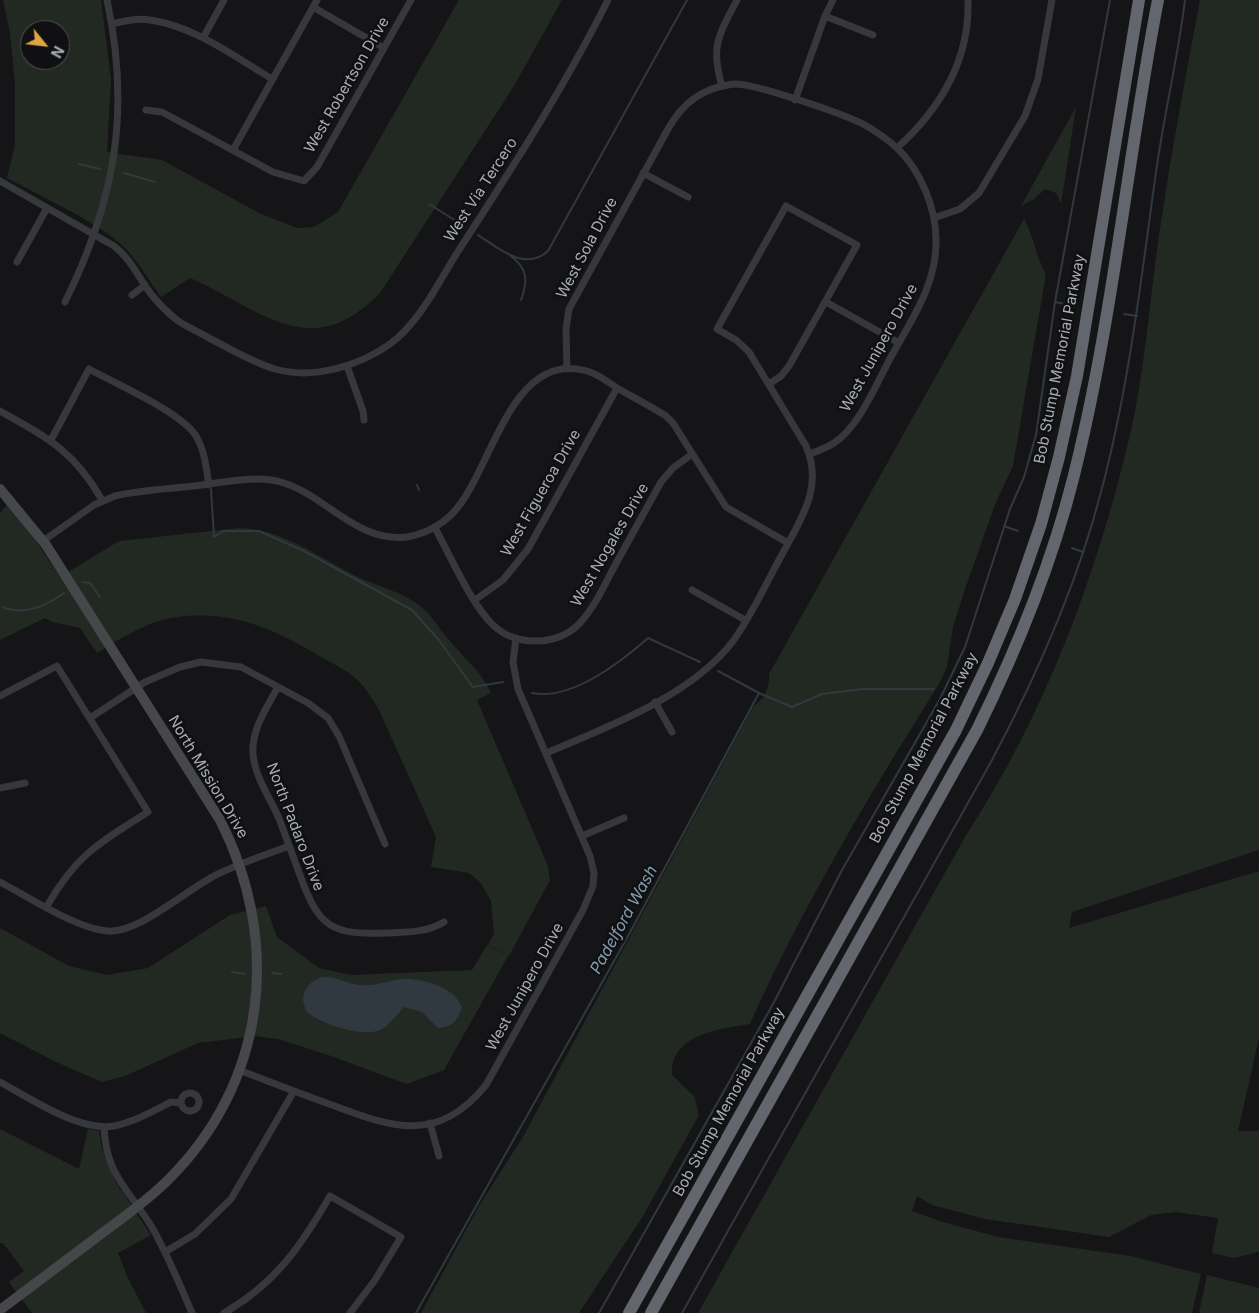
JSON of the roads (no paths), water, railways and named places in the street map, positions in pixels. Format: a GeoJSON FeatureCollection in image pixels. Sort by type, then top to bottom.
{"type":"FeatureCollection","features":[{"type":"Feature","properties":{"kind":"highway","name":"Bob Stump Memorial Parkway"},"geometry":{"type":"LineString","coordinates":[[629,1313],[948,743],[988,664],[1012,606],[1041,524],[1065,433],[1139,0]]}},
{"type":"Feature","properties":{"kind":"highway"},"geometry":{"type":"LineString","coordinates":[[651,1313],[977,730],[1007,668],[1030,612],[1066,504],[1088,413],[1158,0]]}},
{"type":"Feature","properties":{"kind":"street"},"geometry":{"type":"LineString","coordinates":[[65,302],[95,235],[110,176],[118,130],[117,57],[107,0]]}},
{"type":"Feature","properties":{"kind":"street"},"geometry":{"type":"LineString","coordinates":[[203,38],[224,0]]}},
{"type":"Feature","properties":{"kind":"street"},"geometry":{"type":"LineString","coordinates":[[146,110],[162,112],[233,150],[317,0]]}},
{"type":"Feature","properties":{"kind":"street","name":"West Robertson Drive"},"geometry":{"type":"LineString","coordinates":[[233,150],[273,172],[304,181],[316,166],[411,0]]}},
{"type":"Feature","properties":{"kind":"street","name":"West Via Tercero"},"geometry":{"type":"LineString","coordinates":[[0,182],[114,246],[129,259],[145,285],[178,321],[252,360],[277,370],[312,372],[347,366],[366,358],[401,334],[417,314],[576,63],[608,0]]}},
{"type":"Feature","properties":{"kind":"street"},"geometry":{"type":"LineString","coordinates":[[722,86],[716,65],[717,41],[738,0]]}},
{"type":"Feature","properties":{"kind":"street"},"geometry":{"type":"LineString","coordinates":[[795,100],[825,16],[833,0]]}},
{"type":"Feature","properties":{"kind":"street"},"geometry":{"type":"LineString","coordinates":[[897,148],[932,111],[954,75],[961,55],[968,0]]}},
{"type":"Feature","properties":{"kind":"street"},"geometry":{"type":"LineString","coordinates":[[934,218],[960,209],[980,193],[1025,116],[1038,80],[1052,0]]}},
{"type":"Feature","properties":{"kind":"street"},"geometry":{"type":"LineString","coordinates":[[313,7],[384,48]]}},
{"type":"Feature","properties":{"kind":"street"},"geometry":{"type":"LineString","coordinates":[[825,16],[873,35]]}},
{"type":"Feature","properties":{"kind":"street"},"geometry":{"type":"LineString","coordinates":[[112,24],[133,19],[150,20],[174,26],[203,38],[272,79]]}},
{"type":"Feature","properties":{"kind":"street","name":"West Sola Drive"},"geometry":{"type":"LineString","coordinates":[[567,369],[566,329],[569,308],[681,108],[700,93],[736,84],[754,86],[864,125],[897,148]]}},
{"type":"Feature","properties":{"kind":"street","name":"West Junipero Drive"},"geometry":{"type":"LineString","coordinates":[[810,454],[834,442],[852,425],[899,343],[931,279],[936,241],[934,218],[923,184],[897,148]]}},
{"type":"Feature","properties":{"kind":"street"},"geometry":{"type":"LineString","coordinates":[[643,173],[688,196]]}},
{"type":"Feature","properties":{"kind":"street"},"geometry":{"type":"LineString","coordinates":[[546,753],[606,728],[689,683],[705,670],[734,640],[788,543],[810,499],[814,477],[810,454],[749,352],[736,340],[716,329],[786,206],[857,245],[789,366],[781,376],[769,384]]}},
{"type":"Feature","properties":{"kind":"street"},"geometry":{"type":"LineString","coordinates":[[17,262],[47,208]]}},
{"type":"Feature","properties":{"kind":"street"},"geometry":{"type":"LineString","coordinates":[[132,294],[145,285]]}},
{"type":"Feature","properties":{"kind":"street"},"geometry":{"type":"LineString","coordinates":[[826,302],[899,343]]}},
{"type":"Feature","properties":{"kind":"street"},"geometry":{"type":"LineString","coordinates":[[347,366],[364,420]]}},
{"type":"Feature","properties":{"kind":"street"},"geometry":{"type":"LineString","coordinates":[[51,440],[89,369],[176,417],[191,429],[204,453],[209,485]]}},
{"type":"Feature","properties":{"kind":"street"},"geometry":{"type":"LineString","coordinates":[[43,541],[102,500],[127,493],[259,480],[284,483],[300,489],[365,530],[383,536],[406,537],[434,528],[458,507],[524,390],[543,375],[567,369],[592,373],[666,416],[673,423],[726,507],[788,543]]}},
{"type":"Feature","properties":{"kind":"street","name":"West Figueroa Drive"},"geometry":{"type":"LineString","coordinates":[[475,600],[502,580],[528,549],[617,388]]}},
{"type":"Feature","properties":{"kind":"street"},"geometry":{"type":"LineString","coordinates":[[1,415],[51,440],[82,468],[102,500]]}},
{"type":"Feature","properties":{"kind":"street","name":"West Nogales Drive"},"geometry":{"type":"LineString","coordinates":[[516,638],[529,641],[556,638],[569,632],[579,624],[593,607],[661,482],[673,468],[692,454]]}},
{"type":"Feature","properties":{"kind":"street","name":"North Mission Drive"},"geometry":{"type":"LineString","coordinates":[[0,489],[43,541],[220,820],[240,864],[254,918],[258,966],[254,1011],[239,1070],[218,1115],[198,1147],[168,1180],[138,1207],[0,1310]]}},
{"type":"Feature","properties":{"kind":"street"},"geometry":{"type":"LineString","coordinates":[[434,528],[475,600],[492,624],[516,638]]}},
{"type":"Feature","properties":{"kind":"street"},"geometry":{"type":"LineString","coordinates":[[692,590],[745,620]]}},
{"type":"Feature","properties":{"kind":"street","name":"West Junipero Drive"},"geometry":{"type":"LineString","coordinates":[[239,1070],[387,1124],[402,1127],[430,1123],[455,1114],[476,1098],[486,1085],[583,910],[591,891],[594,873],[582,836],[515,679],[513,662],[516,638]]}},
{"type":"Feature","properties":{"kind":"street"},"geometry":{"type":"LineString","coordinates":[[90,718],[136,688],[165,672],[201,662],[241,667],[316,708],[333,726],[385,844]]}},
{"type":"Feature","properties":{"kind":"street"},"geometry":{"type":"LineString","coordinates":[[0,696],[57,666],[148,812],[100,842],[83,856],[64,877],[47,906]]}},
{"type":"Feature","properties":{"kind":"street","name":"North Padaro Drive"},"geometry":{"type":"LineString","coordinates":[[278,687],[255,734],[253,754],[260,778],[289,846],[308,900],[321,918],[339,929],[358,934],[432,930],[444,922]]}},
{"type":"Feature","properties":{"kind":"street"},"geometry":{"type":"LineString","coordinates":[[655,702],[672,732]]}},
{"type":"Feature","properties":{"kind":"street"},"geometry":{"type":"LineString","coordinates":[[0,788],[25,784]]}},
{"type":"Feature","properties":{"kind":"street"},"geometry":{"type":"LineString","coordinates":[[582,836],[624,818]]}},
{"type":"Feature","properties":{"kind":"street"},"geometry":{"type":"LineString","coordinates":[[0,882],[74,921],[108,931],[128,928],[211,877],[289,846]]}},
{"type":"Feature","properties":{"kind":"street"},"geometry":{"type":"LineString","coordinates":[[0,1082],[78,1122],[104,1127],[124,1123],[171,1102],[181,1103]]}},
{"type":"Feature","properties":{"kind":"street"},"geometry":{"type":"LineString","coordinates":[[165,1252],[195,1234],[231,1199],[294,1091]]}},
{"type":"Feature","properties":{"kind":"street"},"geometry":{"type":"LineString","coordinates":[[430,1123],[439,1156]]}},
{"type":"Feature","properties":{"kind":"street"},"geometry":{"type":"LineString","coordinates":[[104,1127],[107,1151],[114,1174],[138,1207],[165,1252],[192,1313]]}},
{"type":"Feature","properties":{"kind":"street"},"geometry":{"type":"LineString","coordinates":[[224,1313],[254,1293],[282,1267],[303,1240],[330,1196],[401,1238],[375,1280],[350,1313]]}},
{"type":"Feature","properties":{"kind":"waterway"},"geometry":{"type":"LineString","coordinates":[[478,235],[503,251],[521,259],[539,257],[548,251],[687,0]]}},
{"type":"Feature","properties":{"kind":"waterway"},"geometry":{"type":"LineString","coordinates":[[599,1313],[773,1004],[842,870],[940,699],[965,647],[1010,509],[1024,477],[1036,435],[1055,302],[1110,0]]}},
{"type":"Feature","properties":{"kind":"waterway"},"geometry":{"type":"LineString","coordinates":[[682,1313],[992,760],[1025,695],[1068,595],[1101,492],[1127,373],[1159,150],[1185,0]]}},
{"type":"Feature","properties":{"kind":"waterway"},"geometry":{"type":"LineString","coordinates":[[79,164],[100,169]]}},
{"type":"Feature","properties":{"kind":"waterway"},"geometry":{"type":"LineString","coordinates":[[124,173],[155,182]]}},
{"type":"Feature","properties":{"kind":"waterway"},"geometry":{"type":"LineString","coordinates":[[429,204],[464,226]]}},
{"type":"Feature","properties":{"kind":"waterway"},"geometry":{"type":"LineString","coordinates":[[511,256],[521,266],[525,276],[525,287],[521,300]]}},
{"type":"Feature","properties":{"kind":"waterway"},"geometry":{"type":"LineString","coordinates":[[1055,302],[1070,305]]}},
{"type":"Feature","properties":{"kind":"waterway"},"geometry":{"type":"LineString","coordinates":[[1124,314],[1137,316]]}},
{"type":"Feature","properties":{"kind":"waterway"},"geometry":{"type":"LineString","coordinates":[[417,485],[419,490]]}},
{"type":"Feature","properties":{"kind":"waterway"},"geometry":{"type":"LineString","coordinates":[[211,489],[214,537]]}},
{"type":"Feature","properties":{"kind":"waterway"},"geometry":{"type":"LineString","coordinates":[[1004,526],[1018,531]]}},
{"type":"Feature","properties":{"kind":"waterway"},"geometry":{"type":"LineString","coordinates":[[214,537],[223,531],[259,531],[304,551],[412,610],[438,639],[473,687],[503,682]]}},
{"type":"Feature","properties":{"kind":"waterway"},"geometry":{"type":"LineString","coordinates":[[1072,548],[1083,552]]}},
{"type":"Feature","properties":{"kind":"waterway"},"geometry":{"type":"LineString","coordinates":[[82,582],[90,583],[100,597]]}},
{"type":"Feature","properties":{"kind":"waterway"},"geometry":{"type":"LineString","coordinates":[[3,607],[11,610],[27,610],[42,606],[64,593]]}},
{"type":"Feature","properties":{"kind":"waterway"},"geometry":{"type":"LineString","coordinates":[[532,693],[547,694],[563,691],[594,678],[624,658],[648,638],[700,662]]}},
{"type":"Feature","properties":{"kind":"waterway","name":"Padelford Wash"},"geometry":{"type":"LineString","coordinates":[[718,671],[759,693],[792,707],[822,694],[862,689],[934,689]]}},
{"type":"Feature","properties":{"kind":"waterway","name":"Padelford Wash"},"geometry":{"type":"LineString","coordinates":[[416,1313],[627,938],[759,693]]}},
{"type":"Feature","properties":{"kind":"waterway"},"geometry":{"type":"LineString","coordinates":[[232,972],[245,974]]}},
{"type":"Feature","properties":{"kind":"waterway"},"geometry":{"type":"LineString","coordinates":[[272,973],[281,974]]}}]}
